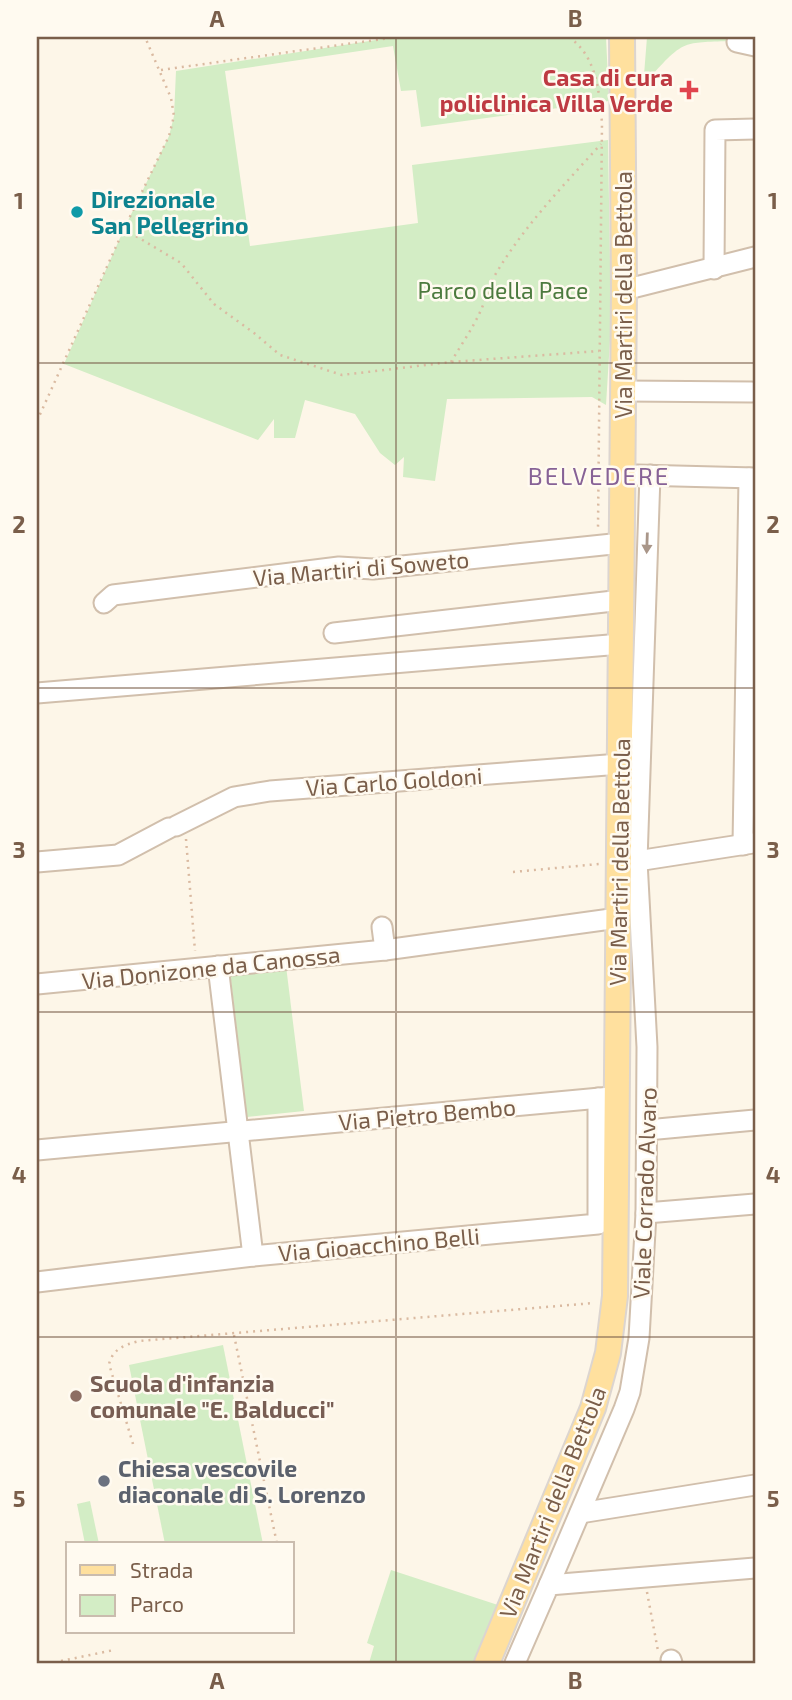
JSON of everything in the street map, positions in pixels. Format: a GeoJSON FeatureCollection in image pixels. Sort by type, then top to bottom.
{"type":"FeatureCollection","features":[{"type":"Feature","properties":{"kind":"main road","name":"Via Martiri della Bettola"},"geometry":{"type":"LineString","coordinates":[[487,1663],[593,1409],[608,1353],[614,1301],[607,1098],[618,918],[628,862],[620,764],[624,290],[622,37]]}},
{"type":"Feature","properties":{"kind":"street"},"geometry":{"type":"LineString","coordinates":[[738,37],[737,42],[755,47]]}},
{"type":"Feature","properties":{"kind":"street"},"geometry":{"type":"LineString","coordinates":[[714,269],[715,130],[755,129]]}},
{"type":"Feature","properties":{"kind":"street"},"geometry":{"type":"LineString","coordinates":[[624,290],[755,257]]}},
{"type":"Feature","properties":{"kind":"street"},"geometry":{"type":"LineString","coordinates":[[623,391],[751,392]]}},
{"type":"Feature","properties":{"kind":"street"},"geometry":{"type":"LineString","coordinates":[[622,474],[752,478],[749,844],[628,862]]}},
{"type":"Feature","properties":{"kind":"street","name":"Viale Corrado Alvaro"},"geometry":{"type":"LineString","coordinates":[[515,1663],[631,1392],[639,1338],[646,1213],[647,1047],[628,862],[650,475]]}},
{"type":"Feature","properties":{"kind":"street","name":"Via Martiri di Soweto"},"geometry":{"type":"LineString","coordinates":[[104,603],[113,595],[339,567],[373,569],[622,543]]}},
{"type":"Feature","properties":{"kind":"street"},"geometry":{"type":"LineString","coordinates":[[334,633],[622,600]]}},
{"type":"Feature","properties":{"kind":"street"},"geometry":{"type":"LineString","coordinates":[[37,693],[621,644]]}},
{"type":"Feature","properties":{"kind":"street","name":"Via Carlo Goldoni"},"geometry":{"type":"LineString","coordinates":[[37,862],[118,855],[234,797],[270,791],[620,764]]}},
{"type":"Feature","properties":{"kind":"street","name":"Via Donizone da Canossa"},"geometry":{"type":"LineString","coordinates":[[37,984],[385,950],[618,918]]}},
{"type":"Feature","properties":{"kind":"street"},"geometry":{"type":"LineString","coordinates":[[382,927],[385,950]]}},
{"type":"Feature","properties":{"kind":"street"},"geometry":{"type":"LineString","coordinates":[[218,966],[253,1256]]}},
{"type":"Feature","properties":{"kind":"street","name":"Via Pietro Bembo"},"geometry":{"type":"LineString","coordinates":[[37,1150],[607,1098]]}},
{"type":"Feature","properties":{"kind":"street","name":"Via Gioacchino Belli"},"geometry":{"type":"LineString","coordinates":[[37,1282],[253,1256],[598,1224],[607,1098]]}},
{"type":"Feature","properties":{"kind":"street"},"geometry":{"type":"LineString","coordinates":[[646,1130],[755,1120]]}},
{"type":"Feature","properties":{"kind":"street"},"geometry":{"type":"LineString","coordinates":[[646,1213],[755,1204]]}},
{"type":"Feature","properties":{"kind":"street"},"geometry":{"type":"LineString","coordinates":[[580,1514],[755,1485]]}},
{"type":"Feature","properties":{"kind":"street"},"geometry":{"type":"LineString","coordinates":[[549,1585],[755,1568]]}},
{"type":"Feature","properties":{"kind":"path"},"geometry":{"type":"LineString","coordinates":[[37,421],[169,136],[174,116],[171,99],[145,37]]}},
{"type":"Feature","properties":{"kind":"path"},"geometry":{"type":"LineString","coordinates":[[160,71],[397,37]]}},
{"type":"Feature","properties":{"kind":"path"},"geometry":{"type":"LineString","coordinates":[[569,37],[588,57],[598,84],[602,123],[598,411]]}},
{"type":"Feature","properties":{"kind":"path"},"geometry":{"type":"LineString","coordinates":[[451,362],[467,337],[494,277],[504,262],[549,200],[602,143]]}},
{"type":"Feature","properties":{"kind":"path"},"geometry":{"type":"LineString","coordinates":[[124,229],[181,263],[214,304],[254,332],[280,355],[342,374],[451,362],[599,351]]}},
{"type":"Feature","properties":{"kind":"path"},"geometry":{"type":"LineString","coordinates":[[177,825],[197,968]]}},
{"type":"Feature","properties":{"kind":"path"},"geometry":{"type":"LineString","coordinates":[[513,872],[628,862]]}},
{"type":"Feature","properties":{"kind":"path"},"geometry":{"type":"LineString","coordinates":[[133,1444],[109,1364],[113,1353],[127,1344],[614,1301]]}},
{"type":"Feature","properties":{"kind":"path"},"geometry":{"type":"LineString","coordinates":[[233,1334],[277,1542]]}},
{"type":"Feature","properties":{"kind":"path"},"geometry":{"type":"LineString","coordinates":[[646,1587],[667,1658]]}},
{"type":"Feature","properties":{"kind":"path"},"geometry":{"type":"LineString","coordinates":[[61,1661],[114,1650]]}},
{"type":"Feature","properties":{"kind":"path"},"geometry":{"type":"LineString","coordinates":[[358,1663],[366,1663]]}},
{"type":"Feature","properties":{"kind":"green space","name":"Parco della Pace"},"geometry":{"type":"Polygon","coordinates":[[[395,37],[606,37],[609,101],[421,127],[416,90],[401,91],[393,46],[225,71],[250,246],[418,223],[412,165],[608,140],[611,324],[606,405],[592,397],[447,399],[435,481],[403,477],[404,457],[395,465],[380,453],[355,414],[305,400],[295,438],[274,438],[274,419],[258,440],[64,364],[169,136],[174,116],[176,71],[395,37]]]}},
{"type":"Feature","properties":{"kind":"green space"},"geometry":{"type":"Polygon","coordinates":[[[647,37],[730,37],[729,41],[693,43],[679,49],[653,74],[644,75],[647,37]]]}},
{"type":"Feature","properties":{"kind":"green space"},"geometry":{"type":"Polygon","coordinates":[[[286,966],[304,1111],[247,1117],[230,972],[286,966]]]}},
{"type":"Feature","properties":{"kind":"green space"},"geometry":{"type":"Polygon","coordinates":[[[223,1345],[263,1542],[165,1542],[129,1365],[223,1345]]]}},
{"type":"Feature","properties":{"kind":"green space"},"geometry":{"type":"Polygon","coordinates":[[[90,1501],[99,1542],[85,1542],[77,1504],[90,1501]]]}},
{"type":"Feature","properties":{"kind":"green space"},"geometry":{"type":"Polygon","coordinates":[[[391,1570],[501,1606],[476,1663],[369,1663],[374,1646],[367,1643],[391,1570]]]}},
{"type":"Feature","properties":{"kind":"place","name":"Casa di cura policlinica Villa Verde"},"geometry":{"type":"Point","coordinates":[689,90]}},
{"type":"Feature","properties":{"kind":"place","name":"Direzionale San Pellegrino"},"geometry":{"type":"Point","coordinates":[77,212]}},
{"type":"Feature","properties":{"kind":"place","name":"Scuola d'infanzia comunale \"E. Balducci\""},"geometry":{"type":"Point","coordinates":[76,1396]}},
{"type":"Feature","properties":{"kind":"place","name":"Chiesa vescovile diaconale di S. Lorenzo"},"geometry":{"type":"Point","coordinates":[104,1481]}},
{"type":"Feature","properties":{"kind":"district","name":"BELVEDERE"},"geometry":{"type":"Point","coordinates":[599,475]}}]}
